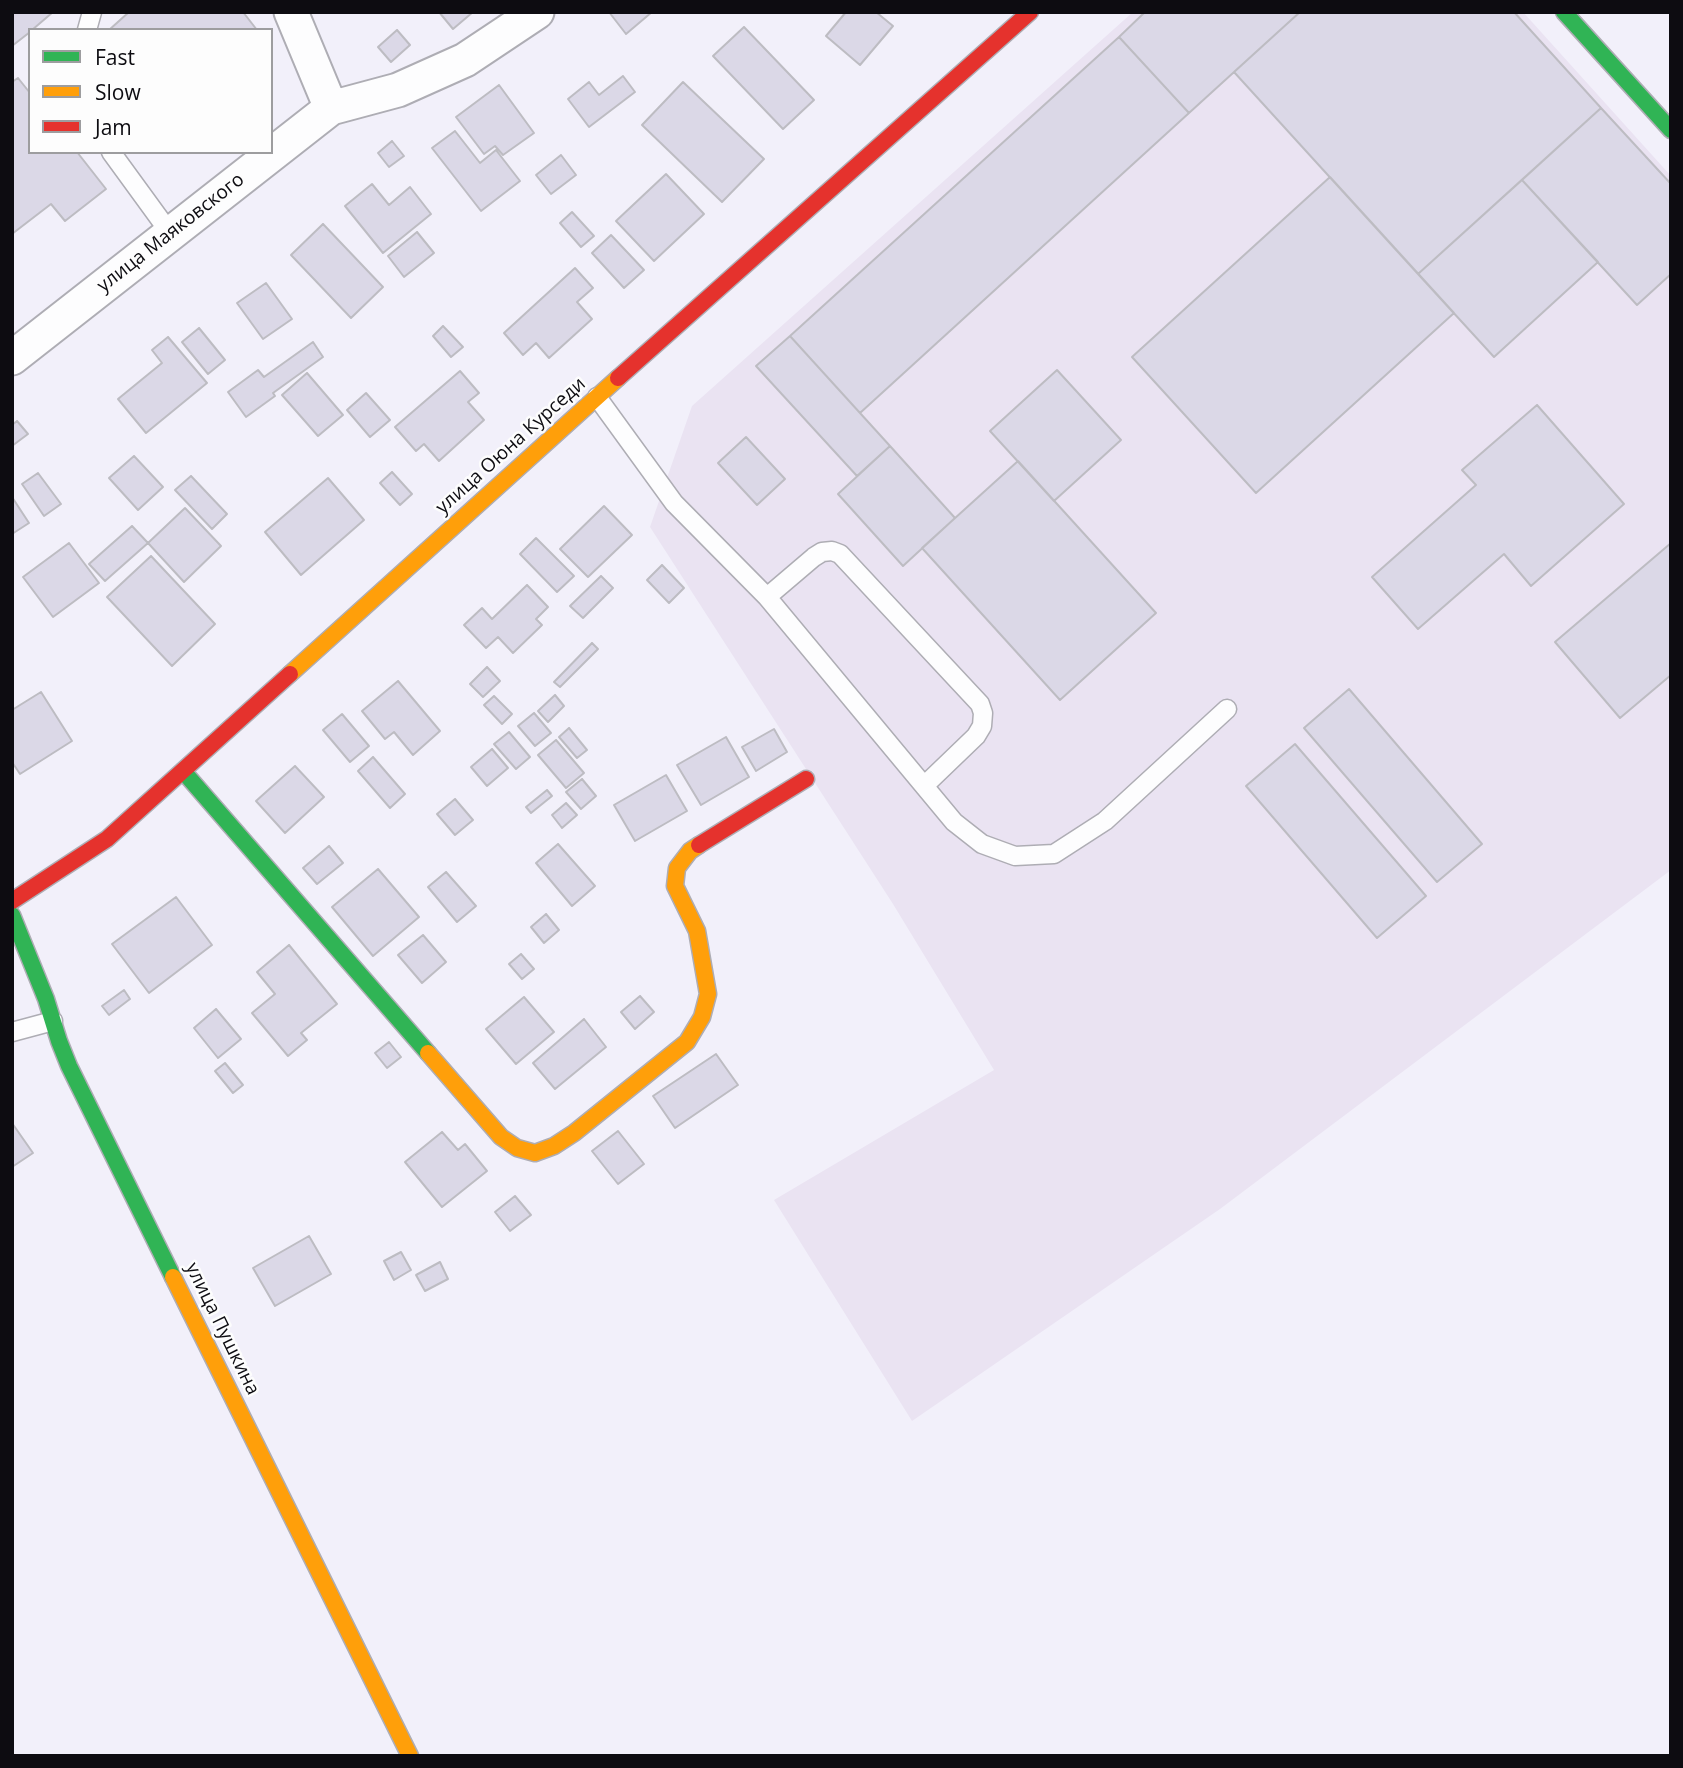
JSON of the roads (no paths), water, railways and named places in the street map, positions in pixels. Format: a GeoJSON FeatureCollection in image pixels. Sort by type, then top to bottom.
{"type":"FeatureCollection","features":[{"type":"Feature","properties":{"kind":"street"},"geometry":{"type":"LineString","coordinates":[[291,12],[331,108],[398,90],[465,60],[537,12]]}},
{"type":"Feature","properties":{"kind":"street","name":"улица Оюна Курседи"},"geometry":{"type":"LineString","coordinates":[[12,901],[107,839],[597,397],[1030,12]]}},
{"type":"Feature","properties":{"kind":"street"},"geometry":{"type":"LineString","coordinates":[[1564,12],[1668,123]]}},
{"type":"Feature","properties":{"kind":"street","name":"улица Маяковского"},"geometry":{"type":"LineString","coordinates":[[273,153],[331,108]]}},
{"type":"Feature","properties":{"kind":"street","name":"улица Маяковского"},"geometry":{"type":"LineString","coordinates":[[12,358],[272,154]]}},
{"type":"Feature","properties":{"kind":"street"},"geometry":{"type":"LineString","coordinates":[[183,771],[501,1137],[517,1148],[535,1153],[554,1146],[574,1133],[687,1042],[702,1017],[708,993],[697,931],[676,886],[677,868],[690,851],[806,779]]}},
{"type":"Feature","properties":{"kind":"street","name":"улица Пушкина"},"geometry":{"type":"LineString","coordinates":[[12,915],[46,999],[69,1066],[410,1756]]}},
{"type":"Feature","properties":{"kind":"lane"},"geometry":{"type":"LineString","coordinates":[[112,154],[170,233]]}},
{"type":"Feature","properties":{"kind":"lane"},"geometry":{"type":"LineString","coordinates":[[597,397],[674,503],[767,597],[954,822],[982,844],[1015,856],[1054,854],[1105,821],[1227,709]]}},
{"type":"Feature","properties":{"kind":"lane"},"geometry":{"type":"LineString","coordinates":[[767,597],[822,552],[840,554],[980,704],[983,713],[982,726],[976,736],[924,786]]}},
{"type":"Feature","properties":{"kind":"lane"},"geometry":{"type":"LineString","coordinates":[[12,1032],[53,1021]]}}]}
